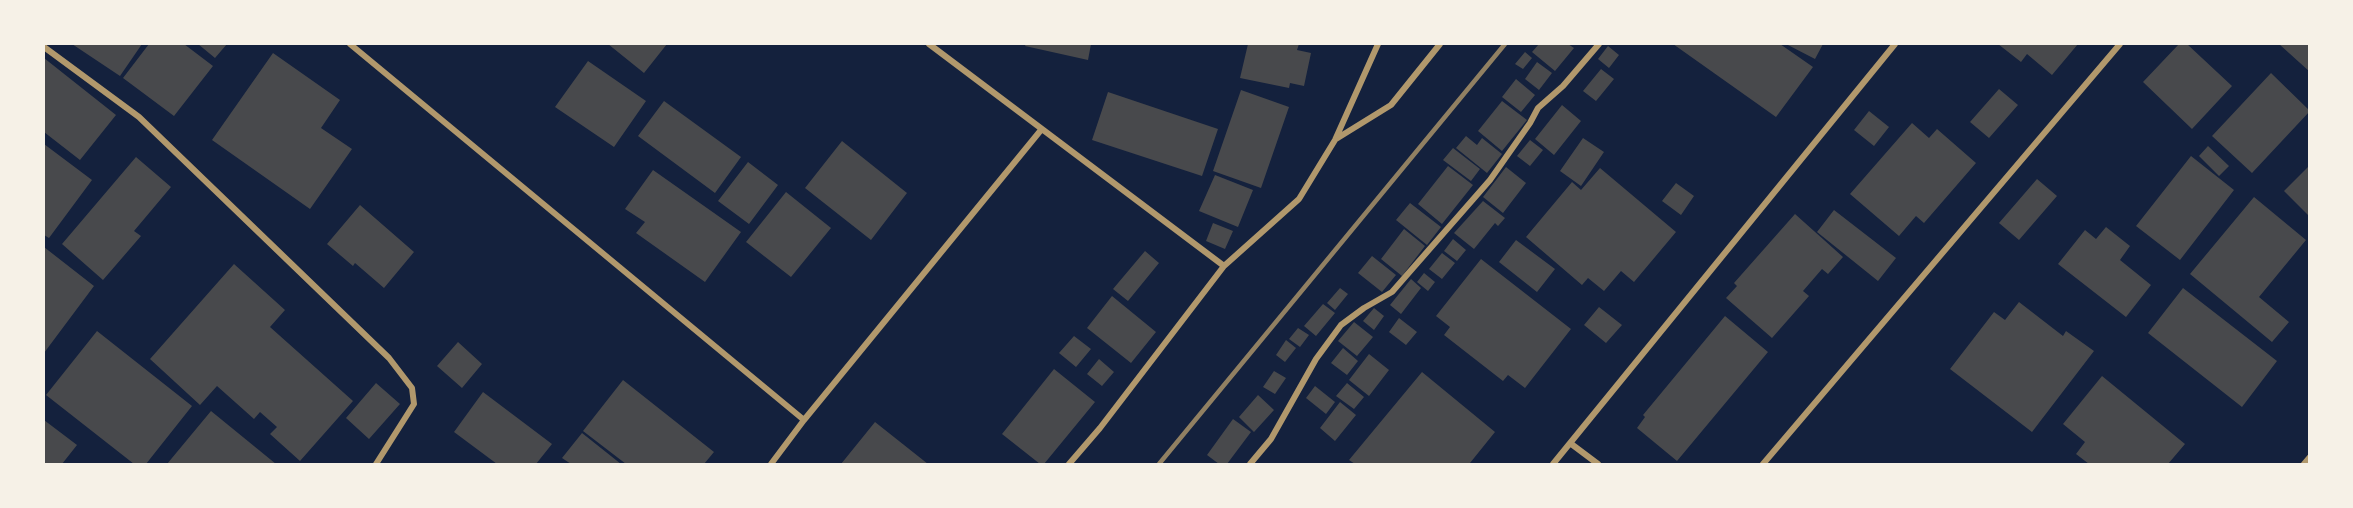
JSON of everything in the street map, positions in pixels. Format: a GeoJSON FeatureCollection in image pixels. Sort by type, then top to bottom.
{"type":"FeatureCollection","features":[{"type":"Feature","properties":{"kind":"street"},"geometry":{"type":"LineString","coordinates":[[350,44],[804,420]]}},
{"type":"Feature","properties":{"kind":"street"},"geometry":{"type":"LineString","coordinates":[[929,44],[1224,266]]}},
{"type":"Feature","properties":{"kind":"street"},"geometry":{"type":"LineString","coordinates":[[1069,465],[1224,266],[1299,200],[1335,140],[1378,44]]}},
{"type":"Feature","properties":{"kind":"street"},"geometry":{"type":"LineString","coordinates":[[1335,140],[1391,105],[1440,44]]}},
{"type":"Feature","properties":{"kind":"street"},"geometry":{"type":"LineString","coordinates":[[1250,465],[1270,439],[1316,359],[1341,325],[1392,292],[1490,180],[1538,108],[1563,86],[1599,44]]}},
{"type":"Feature","properties":{"kind":"street"},"geometry":{"type":"LineString","coordinates":[[1553,465],[1895,44]]}},
{"type":"Feature","properties":{"kind":"street"},"geometry":{"type":"LineString","coordinates":[[1762,465],[2120,44]]}},
{"type":"Feature","properties":{"kind":"street"},"geometry":{"type":"LineString","coordinates":[[44,47],[139,117],[389,358],[412,388],[414,404],[376,465]]}},
{"type":"Feature","properties":{"kind":"street"},"geometry":{"type":"LineString","coordinates":[[771,465],[804,420],[1041,130]]}},
{"type":"Feature","properties":{"kind":"street"},"geometry":{"type":"LineString","coordinates":[[1570,443],[1598,465]]}},
{"type":"Feature","properties":{"kind":"street"},"geometry":{"type":"LineString","coordinates":[[2304,465],[2310,457]]}},
{"type":"Feature","properties":{"kind":"building"},"geometry":{"type":"Polygon","coordinates":[[[72,44],[142,44],[120,76],[72,44]]]}},
{"type":"Feature","properties":{"kind":"building"},"geometry":{"type":"Polygon","coordinates":[[[149,44],[184,44],[213,66],[174,116],[123,78],[149,44]]]}},
{"type":"Feature","properties":{"kind":"building"},"geometry":{"type":"Polygon","coordinates":[[[198,44],[227,44],[215,58],[198,44]]]}},
{"type":"Feature","properties":{"kind":"building"},"geometry":{"type":"Polygon","coordinates":[[[608,44],[667,44],[644,73],[608,44]]]}},
{"type":"Feature","properties":{"kind":"building"},"geometry":{"type":"Polygon","coordinates":[[[1026,44],[1091,44],[1088,60],[1025,46],[1026,44]]]}},
{"type":"Feature","properties":{"kind":"building"},"geometry":{"type":"Polygon","coordinates":[[[1248,44],[1299,44],[1297,50],[1311,53],[1304,86],[1290,83],[1289,88],[1240,78],[1248,44]]]}},
{"type":"Feature","properties":{"kind":"building"},"geometry":{"type":"Polygon","coordinates":[[[1539,44],[1568,44],[1574,48],[1555,71],[1532,52],[1539,44]]]}},
{"type":"Feature","properties":{"kind":"building"},"geometry":{"type":"Polygon","coordinates":[[[1673,44],[1780,44],[1813,67],[1776,117],[1673,44]]]}},
{"type":"Feature","properties":{"kind":"building"},"geometry":{"type":"Polygon","coordinates":[[[1786,44],[1823,44],[1815,59],[1786,44]]]}},
{"type":"Feature","properties":{"kind":"building"},"geometry":{"type":"Polygon","coordinates":[[[1998,44],[2078,44],[2052,75],[2027,54],[2021,62],[1998,44]]]}},
{"type":"Feature","properties":{"kind":"building"},"geometry":{"type":"Polygon","coordinates":[[[2179,44],[2187,44],[2232,86],[2192,129],[2143,82],[2179,44]]]}},
{"type":"Feature","properties":{"kind":"building"},"geometry":{"type":"Polygon","coordinates":[[[2279,44],[2310,44],[2310,72],[2279,44]]]}},
{"type":"Feature","properties":{"kind":"building"},"geometry":{"type":"Polygon","coordinates":[[[1608,46],[1619,55],[1609,68],[1598,59],[1608,46]]]}},
{"type":"Feature","properties":{"kind":"building"},"geometry":{"type":"Polygon","coordinates":[[[1525,52],[1532,58],[1523,69],[1515,64],[1525,52]]]}},
{"type":"Feature","properties":{"kind":"building"},"geometry":{"type":"Polygon","coordinates":[[[273,53],[340,100],[321,128],[352,149],[310,209],[212,140],[273,53]]]}},
{"type":"Feature","properties":{"kind":"building"},"geometry":{"type":"Polygon","coordinates":[[[44,58],[116,115],[80,160],[44,132],[44,58]]]}},
{"type":"Feature","properties":{"kind":"building"},"geometry":{"type":"Polygon","coordinates":[[[588,61],[646,101],[614,147],[555,107],[588,61]]]}},
{"type":"Feature","properties":{"kind":"building"},"geometry":{"type":"Polygon","coordinates":[[[1537,62],[1552,73],[1539,90],[1525,79],[1537,62]]]}},
{"type":"Feature","properties":{"kind":"building"},"geometry":{"type":"Polygon","coordinates":[[[1601,69],[1614,79],[1596,101],[1583,91],[1601,69]]]}},
{"type":"Feature","properties":{"kind":"building"},"geometry":{"type":"Polygon","coordinates":[[[2271,73],[2310,111],[2252,173],[2212,136],[2271,73]]]}},
{"type":"Feature","properties":{"kind":"building"},"geometry":{"type":"Polygon","coordinates":[[[1516,79],[1535,95],[1521,112],[1502,97],[1516,79]]]}},
{"type":"Feature","properties":{"kind":"building"},"geometry":{"type":"Polygon","coordinates":[[[1999,89],[2018,105],[1989,138],[1970,122],[1999,89]]]}},
{"type":"Feature","properties":{"kind":"building"},"geometry":{"type":"Polygon","coordinates":[[[1241,90],[1289,107],[1261,188],[1213,171],[1241,90]]]}},
{"type":"Feature","properties":{"kind":"building"},"geometry":{"type":"Polygon","coordinates":[[[1108,92],[1218,129],[1202,176],[1092,140],[1108,92]]]}},
{"type":"Feature","properties":{"kind":"building"},"geometry":{"type":"Polygon","coordinates":[[[664,101],[741,157],[715,193],[638,136],[664,101]]]}},
{"type":"Feature","properties":{"kind":"building"},"geometry":{"type":"Polygon","coordinates":[[[1502,101],[1527,120],[1502,151],[1478,131],[1502,101]]]}},
{"type":"Feature","properties":{"kind":"building"},"geometry":{"type":"Polygon","coordinates":[[[1562,105],[1581,121],[1554,155],[1535,139],[1562,105]]]}},
{"type":"Feature","properties":{"kind":"building"},"geometry":{"type":"Polygon","coordinates":[[[1869,111],[1889,127],[1874,146],[1854,130],[1869,111]]]}},
{"type":"Feature","properties":{"kind":"building"},"geometry":{"type":"Polygon","coordinates":[[[1912,123],[1929,138],[1937,129],[1976,163],[1924,223],[1916,216],[1899,236],[1850,194],[1912,123]]]}},
{"type":"Feature","properties":{"kind":"building"},"geometry":{"type":"Polygon","coordinates":[[[1466,136],[1477,145],[1482,138],[1502,154],[1487,173],[1456,148],[1466,136]]]}},
{"type":"Feature","properties":{"kind":"building"},"geometry":{"type":"Polygon","coordinates":[[[1583,138],[1604,152],[1581,186],[1560,171],[1583,138]]]}},
{"type":"Feature","properties":{"kind":"building"},"geometry":{"type":"Polygon","coordinates":[[[1530,140],[1543,150],[1530,166],[1517,156],[1530,140]]]}},
{"type":"Feature","properties":{"kind":"building"},"geometry":{"type":"Polygon","coordinates":[[[842,141],[907,193],[871,240],[805,188],[842,141]]]}},
{"type":"Feature","properties":{"kind":"building"},"geometry":{"type":"Polygon","coordinates":[[[44,144],[92,180],[49,238],[44,235],[44,144]]]}},
{"type":"Feature","properties":{"kind":"building"},"geometry":{"type":"Polygon","coordinates":[[[2208,146],[2229,166],[2219,176],[2199,156],[2208,146]]]}},
{"type":"Feature","properties":{"kind":"building"},"geometry":{"type":"Polygon","coordinates":[[[1453,148],[1480,169],[1471,181],[1443,160],[1453,148]]]}},
{"type":"Feature","properties":{"kind":"building"},"geometry":{"type":"Polygon","coordinates":[[[2191,156],[2234,190],[2180,260],[2136,226],[2191,156]]]}},
{"type":"Feature","properties":{"kind":"building"},"geometry":{"type":"Polygon","coordinates":[[[136,157],[171,187],[134,231],[141,236],[103,280],[62,244],[136,157]]]}},
{"type":"Feature","properties":{"kind":"building"},"geometry":{"type":"Polygon","coordinates":[[[748,162],[778,185],[749,224],[718,201],[748,162]]]}},
{"type":"Feature","properties":{"kind":"building"},"geometry":{"type":"Polygon","coordinates":[[[2310,165],[2310,217],[2284,191],[2310,165]]]}},
{"type":"Feature","properties":{"kind":"building"},"geometry":{"type":"Polygon","coordinates":[[[1448,166],[1473,185],[1442,224],[1418,204],[1448,166]]]}},
{"type":"Feature","properties":{"kind":"building"},"geometry":{"type":"Polygon","coordinates":[[[1506,167],[1526,183],[1503,213],[1483,197],[1506,167]]]}},
{"type":"Feature","properties":{"kind":"building"},"geometry":{"type":"Polygon","coordinates":[[[1600,168],[1676,232],[1634,282],[1621,271],[1604,291],[1588,278],[1582,285],[1526,237],[1572,182],[1581,190],[1600,168]]]}},
{"type":"Feature","properties":{"kind":"building"},"geometry":{"type":"Polygon","coordinates":[[[653,170],[741,232],[705,282],[636,233],[645,222],[625,209],[653,170]]]}},
{"type":"Feature","properties":{"kind":"building"},"geometry":{"type":"Polygon","coordinates":[[[1215,175],[1253,190],[1238,227],[1199,211],[1215,175]]]}},
{"type":"Feature","properties":{"kind":"building"},"geometry":{"type":"Polygon","coordinates":[[[2037,179],[2057,196],[2019,240],[1999,223],[2037,179]]]}},
{"type":"Feature","properties":{"kind":"building"},"geometry":{"type":"Polygon","coordinates":[[[1676,183],[1694,196],[1681,215],[1662,201],[1676,183]]]}},
{"type":"Feature","properties":{"kind":"building"},"geometry":{"type":"Polygon","coordinates":[[[786,192],[831,228],[791,277],[746,242],[786,192]]]}},
{"type":"Feature","properties":{"kind":"building"},"geometry":{"type":"Polygon","coordinates":[[[2254,197],[2306,240],[2259,297],[2289,322],[2272,342],[2190,274],[2254,197]]]}},
{"type":"Feature","properties":{"kind":"building"},"geometry":{"type":"Polygon","coordinates":[[[1483,201],[1505,218],[1498,226],[1495,223],[1474,249],[1454,233],[1483,201]]]}},
{"type":"Feature","properties":{"kind":"building"},"geometry":{"type":"Polygon","coordinates":[[[1410,203],[1441,227],[1427,245],[1396,220],[1410,203]]]}},
{"type":"Feature","properties":{"kind":"building"},"geometry":{"type":"Polygon","coordinates":[[[360,205],[414,252],[384,288],[355,263],[353,266],[327,244],[360,205]]]}},
{"type":"Feature","properties":{"kind":"building"},"geometry":{"type":"Polygon","coordinates":[[[1834,210],[1896,258],[1878,281],[1817,232],[1834,210]]]}},
{"type":"Feature","properties":{"kind":"building"},"geometry":{"type":"Polygon","coordinates":[[[1795,214],[1843,257],[1828,274],[1822,269],[1803,291],[1809,296],[1772,338],[1726,298],[1737,286],[1734,283],[1795,214]]]}},
{"type":"Feature","properties":{"kind":"building"},"geometry":{"type":"Polygon","coordinates":[[[1213,223],[1233,231],[1225,249],[1206,241],[1213,223]]]}},
{"type":"Feature","properties":{"kind":"building"},"geometry":{"type":"Polygon","coordinates":[[[2106,227],[2130,246],[2120,260],[2151,285],[2126,317],[2058,264],[2085,230],[2096,239],[2106,227]]]}},
{"type":"Feature","properties":{"kind":"building"},"geometry":{"type":"Polygon","coordinates":[[[1404,229],[1425,246],[1402,276],[1381,259],[1404,229]]]}},
{"type":"Feature","properties":{"kind":"building"},"geometry":{"type":"Polygon","coordinates":[[[1453,239],[1466,250],[1457,261],[1444,251],[1453,239]]]}},
{"type":"Feature","properties":{"kind":"building"},"geometry":{"type":"Polygon","coordinates":[[[1516,240],[1555,269],[1537,292],[1499,262],[1516,240]]]}},
{"type":"Feature","properties":{"kind":"building"},"geometry":{"type":"Polygon","coordinates":[[[44,247],[94,286],[44,353],[44,247]]]}},
{"type":"Feature","properties":{"kind":"building"},"geometry":{"type":"Polygon","coordinates":[[[1145,251],[1159,263],[1128,301],[1113,289],[1145,251]]]}},
{"type":"Feature","properties":{"kind":"building"},"geometry":{"type":"Polygon","coordinates":[[[1442,253],[1455,263],[1442,279],[1429,269],[1442,253]]]}},
{"type":"Feature","properties":{"kind":"building"},"geometry":{"type":"Polygon","coordinates":[[[1372,256],[1396,275],[1382,292],[1358,273],[1372,256]]]}},
{"type":"Feature","properties":{"kind":"building"},"geometry":{"type":"Polygon","coordinates":[[[1481,259],[1571,329],[1525,388],[1508,375],[1503,381],[1444,335],[1450,327],[1436,316],[1481,259]]]}},
{"type":"Feature","properties":{"kind":"building"},"geometry":{"type":"Polygon","coordinates":[[[234,264],[285,310],[270,327],[353,401],[300,461],[270,434],[277,427],[260,412],[254,419],[217,386],[200,405],[150,359],[234,264]]]}},
{"type":"Feature","properties":{"kind":"building"},"geometry":{"type":"Polygon","coordinates":[[[1424,273],[1435,282],[1428,291],[1417,282],[1424,273]]]}},
{"type":"Feature","properties":{"kind":"building"},"geometry":{"type":"Polygon","coordinates":[[[1411,279],[1421,288],[1401,314],[1390,305],[1411,279]]]}},
{"type":"Feature","properties":{"kind":"building"},"geometry":{"type":"Polygon","coordinates":[[[1340,288],[1348,294],[1335,310],[1327,303],[1340,288]]]}},
{"type":"Feature","properties":{"kind":"building"},"geometry":{"type":"Polygon","coordinates":[[[2183,288],[2277,361],[2242,407],[2148,333],[2183,288]]]}},
{"type":"Feature","properties":{"kind":"building"},"geometry":{"type":"Polygon","coordinates":[[[1112,296],[1156,332],[1131,363],[1087,328],[1112,296]]]}},
{"type":"Feature","properties":{"kind":"building"},"geometry":{"type":"Polygon","coordinates":[[[2019,302],[2063,336],[2066,331],[2094,351],[2032,432],[1950,369],[1994,312],[2005,320],[2019,302]]]}},
{"type":"Feature","properties":{"kind":"building"},"geometry":{"type":"Polygon","coordinates":[[[1323,304],[1335,313],[1316,336],[1304,326],[1323,304]]]}},
{"type":"Feature","properties":{"kind":"building"},"geometry":{"type":"Polygon","coordinates":[[[1599,307],[1622,325],[1606,343],[1584,325],[1599,307]]]}},
{"type":"Feature","properties":{"kind":"building"},"geometry":{"type":"Polygon","coordinates":[[[1374,308],[1384,316],[1374,330],[1363,321],[1374,308]]]}},
{"type":"Feature","properties":{"kind":"building"},"geometry":{"type":"Polygon","coordinates":[[[1725,316],[1768,352],[1677,461],[1637,428],[1645,417],[1643,415],[1725,316]]]}},
{"type":"Feature","properties":{"kind":"building"},"geometry":{"type":"Polygon","coordinates":[[[1399,318],[1417,332],[1406,345],[1389,332],[1399,318]]]}},
{"type":"Feature","properties":{"kind":"building"},"geometry":{"type":"Polygon","coordinates":[[[1354,322],[1373,337],[1357,356],[1338,341],[1354,322]]]}},
{"type":"Feature","properties":{"kind":"building"},"geometry":{"type":"Polygon","coordinates":[[[1298,328],[1309,335],[1300,347],[1289,339],[1298,328]]]}},
{"type":"Feature","properties":{"kind":"building"},"geometry":{"type":"Polygon","coordinates":[[[97,331],[192,406],[146,464],[134,464],[46,395],[97,331]]]}},
{"type":"Feature","properties":{"kind":"building"},"geometry":{"type":"Polygon","coordinates":[[[1074,336],[1091,349],[1076,367],[1059,353],[1074,336]]]}},
{"type":"Feature","properties":{"kind":"building"},"geometry":{"type":"Polygon","coordinates":[[[1286,340],[1296,348],[1285,362],[1276,355],[1286,340]]]}},
{"type":"Feature","properties":{"kind":"building"},"geometry":{"type":"Polygon","coordinates":[[[458,342],[482,364],[462,388],[437,366],[458,342]]]}},
{"type":"Feature","properties":{"kind":"building"},"geometry":{"type":"Polygon","coordinates":[[[1343,348],[1358,361],[1347,375],[1331,363],[1343,348]]]}},
{"type":"Feature","properties":{"kind":"building"},"geometry":{"type":"Polygon","coordinates":[[[1369,354],[1389,370],[1369,396],[1349,380],[1369,354]]]}},
{"type":"Feature","properties":{"kind":"building"},"geometry":{"type":"Polygon","coordinates":[[[1099,359],[1114,372],[1102,386],[1087,374],[1099,359]]]}},
{"type":"Feature","properties":{"kind":"building"},"geometry":{"type":"Polygon","coordinates":[[[1054,369],[1095,402],[1044,464],[1040,464],[1002,434],[1054,369]]]}},
{"type":"Feature","properties":{"kind":"building"},"geometry":{"type":"Polygon","coordinates":[[[1274,371],[1286,378],[1275,394],[1263,387],[1274,371]]]}},
{"type":"Feature","properties":{"kind":"building"},"geometry":{"type":"Polygon","coordinates":[[[1422,372],[1495,432],[1470,463],[1472,464],[1355,464],[1349,460],[1422,372]]]}},
{"type":"Feature","properties":{"kind":"building"},"geometry":{"type":"Polygon","coordinates":[[[2102,376],[2185,444],[2168,464],[2089,464],[2076,454],[2085,442],[2063,424],[2102,376]]]}},
{"type":"Feature","properties":{"kind":"building"},"geometry":{"type":"Polygon","coordinates":[[[623,380],[714,452],[704,464],[626,464],[583,431],[623,380]]]}},
{"type":"Feature","properties":{"kind":"building"},"geometry":{"type":"Polygon","coordinates":[[[376,383],[400,404],[369,439],[346,418],[376,383]]]}},
{"type":"Feature","properties":{"kind":"building"},"geometry":{"type":"Polygon","coordinates":[[[1347,383],[1364,397],[1354,409],[1336,396],[1347,383]]]}},
{"type":"Feature","properties":{"kind":"building"},"geometry":{"type":"Polygon","coordinates":[[[1315,386],[1335,402],[1326,414],[1306,398],[1315,386]]]}},
{"type":"Feature","properties":{"kind":"building"},"geometry":{"type":"Polygon","coordinates":[[[483,392],[552,444],[536,464],[497,464],[454,432],[483,392]]]}},
{"type":"Feature","properties":{"kind":"building"},"geometry":{"type":"Polygon","coordinates":[[[1258,395],[1274,410],[1254,432],[1239,417],[1258,395]]]}},
{"type":"Feature","properties":{"kind":"building"},"geometry":{"type":"Polygon","coordinates":[[[1340,402],[1356,415],[1335,441],[1320,428],[1340,402]]]}},
{"type":"Feature","properties":{"kind":"building"},"geometry":{"type":"Polygon","coordinates":[[[211,411],[276,464],[167,464],[211,411]]]}},
{"type":"Feature","properties":{"kind":"building"},"geometry":{"type":"Polygon","coordinates":[[[1233,419],[1251,432],[1227,464],[1219,464],[1207,455],[1233,419]]]}},
{"type":"Feature","properties":{"kind":"building"},"geometry":{"type":"Polygon","coordinates":[[[44,420],[77,445],[62,464],[44,464],[44,420]]]}},
{"type":"Feature","properties":{"kind":"building"},"geometry":{"type":"Polygon","coordinates":[[[875,422],[928,464],[841,464],[875,422]]]}},
{"type":"Feature","properties":{"kind":"building"},"geometry":{"type":"Polygon","coordinates":[[[582,433],[621,464],[571,464],[562,458],[582,433]]]}},
{"type":"Feature","properties":{"kind":"railway"},"geometry":{"type":"LineString","coordinates":[[1159,464],[1505,44]]}}]}
